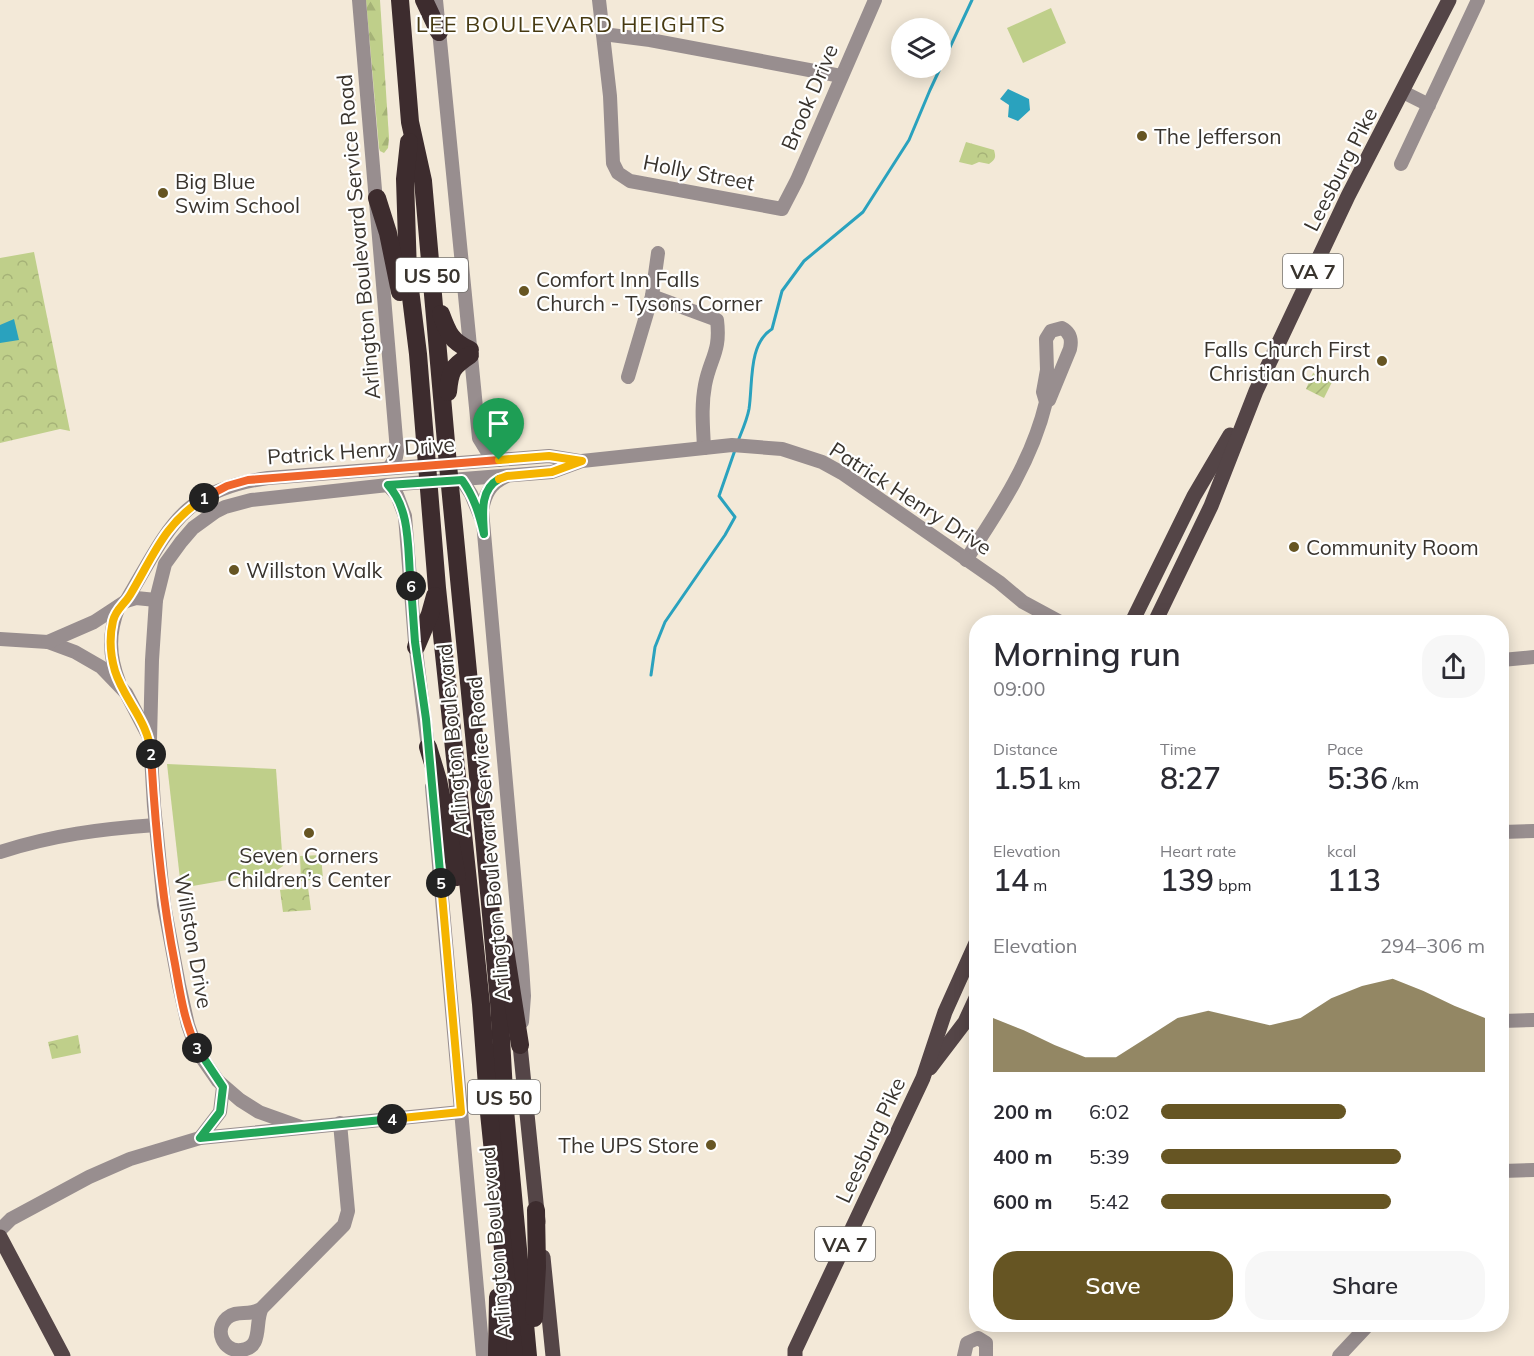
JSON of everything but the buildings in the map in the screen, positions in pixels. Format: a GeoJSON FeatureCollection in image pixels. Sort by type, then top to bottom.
{"type":"FeatureCollection","features":[{"type":"Feature","properties":{"kind":"highway","name":"Arlington Boulevard"},"geometry":{"type":"LineString","coordinates":[[400,0],[410,122],[423,181],[445,429],[453,475],[499,1002],[505,1110],[530,1356]]}},
{"type":"Feature","properties":{"kind":"highway"},"geometry":{"type":"LineString","coordinates":[[424,0],[439,32]]}},
{"type":"Feature","properties":{"kind":"highway","name":"Arlington Boulevard"},"geometry":{"type":"LineString","coordinates":[[410,122],[405,179],[408,273],[418,354],[437,588],[481,1004],[489,1113],[514,1356]]}},
{"type":"Feature","properties":{"kind":"highway"},"geometry":{"type":"LineString","coordinates":[[377,198],[388,233],[405,316],[418,354]]}},
{"type":"Feature","properties":{"kind":"highway"},"geometry":{"type":"LineString","coordinates":[[432,277],[449,335],[470,353],[450,372],[445,429]]}},
{"type":"Feature","properties":{"kind":"highway"},"geometry":{"type":"LineString","coordinates":[[416,647],[430,614],[437,588]]}},
{"type":"Feature","properties":{"kind":"highway"},"geometry":{"type":"LineString","coordinates":[[428,747],[438,780],[481,1004]]}},
{"type":"Feature","properties":{"kind":"highway"},"geometry":{"type":"LineString","coordinates":[[484,838],[509,970],[520,1045]]}},
{"type":"Feature","properties":{"kind":"highway"},"geometry":{"type":"LineString","coordinates":[[489,1113],[498,1302],[496,1356]]}},
{"type":"Feature","properties":{"kind":"highway"},"geometry":{"type":"LineString","coordinates":[[530,1356],[537,1267],[536,1210]]}},
{"type":"Feature","properties":{"kind":"main road","name":"Leesburg Pike"},"geometry":{"type":"LineString","coordinates":[[1158,615],[1211,506],[1256,391],[1348,196],[1449,0]]}},
{"type":"Feature","properties":{"kind":"main road","name":"Leesburg Pike"},"geometry":{"type":"LineString","coordinates":[[1135,615],[1194,496],[1256,391]]}},
{"type":"Feature","properties":{"kind":"main road","name":"Leesburg Pike"},"geometry":{"type":"LineString","coordinates":[[792,1354],[923,1078],[945,1012],[969,959]]}},
{"type":"Feature","properties":{"kind":"main road","name":"Leesburg Pike"},"geometry":{"type":"LineString","coordinates":[[923,1078],[969,1013]]}},
{"type":"Feature","properties":{"kind":"main road","name":"Arlington Boulevard Service Road"},"geometry":{"type":"LineString","coordinates":[[520,1045],[552,1356]]}},
{"type":"Feature","properties":{"kind":"main road"},"geometry":{"type":"LineString","coordinates":[[0,1237],[63,1356]]}},
{"type":"Feature","properties":{"kind":"street","name":"Arlington Boulevard Service Road"},"geometry":{"type":"LineString","coordinates":[[359,0],[397,451],[389,468]]}},
{"type":"Feature","properties":{"kind":"street"},"geometry":{"type":"LineString","coordinates":[[435,0],[479,438],[488,451],[499,460]]}},
{"type":"Feature","properties":{"kind":"street"},"geometry":{"type":"LineString","coordinates":[[599,0],[603,34],[650,40],[841,76]]}},
{"type":"Feature","properties":{"kind":"street","name":"Brook Drive"},"geometry":{"type":"LineString","coordinates":[[782,209],[797,180],[875,0]]}},
{"type":"Feature","properties":{"kind":"street"},"geometry":{"type":"LineString","coordinates":[[1401,164],[1478,0]]}},
{"type":"Feature","properties":{"kind":"street","name":"Holly Street"},"geometry":{"type":"LineString","coordinates":[[603,34],[615,167],[624,178],[782,209]]}},
{"type":"Feature","properties":{"kind":"street"},"geometry":{"type":"LineString","coordinates":[[1403,92],[1429,105]]}},
{"type":"Feature","properties":{"kind":"street"},"geometry":{"type":"LineString","coordinates":[[628,377],[651,296],[658,253]]}},
{"type":"Feature","properties":{"kind":"street"},"geometry":{"type":"LineString","coordinates":[[651,296],[717,320],[718,345],[705,382],[702,405],[704,447]]}},
{"type":"Feature","properties":{"kind":"street"},"geometry":{"type":"LineString","coordinates":[[966,560],[1002,505],[1029,454],[1046,402],[1049,400],[1070,349],[1069,334],[1062,328],[1051,331],[1046,339],[1047,370],[1043,392],[1046,402]]}},
{"type":"Feature","properties":{"kind":"street","name":"Patrick Henry Drive"},"geometry":{"type":"LineString","coordinates":[[121,687],[110,652],[113,619],[173,523],[192,506],[217,491],[248,480],[389,468],[428,475],[507,476],[552,472],[582,461],[704,447],[754,445],[782,448],[822,462],[842,473],[1023,602],[1047,615]]}},
{"type":"Feature","properties":{"kind":"street","name":"Patrick Henry Drive"},"geometry":{"type":"LineString","coordinates":[[453,475],[499,460],[549,456],[582,461]]}},
{"type":"Feature","properties":{"kind":"street","name":"Patrick Henry Drive"},"geometry":{"type":"LineString","coordinates":[[150,739],[156,600],[165,564],[181,542],[202,522],[225,507],[251,500],[388,485],[428,475]]}},
{"type":"Feature","properties":{"kind":"street","name":"Arlington Boulevard Service Road"},"geometry":{"type":"LineString","coordinates":[[453,475],[471,494],[479,510],[484,534]]}},
{"type":"Feature","properties":{"kind":"street","name":"Arlington Boulevard Service Road"},"geometry":{"type":"LineString","coordinates":[[507,476],[495,481],[484,500],[482,510],[524,996],[520,1045]]}},
{"type":"Feature","properties":{"kind":"street"},"geometry":{"type":"LineString","coordinates":[[388,485],[397,495],[405,516],[483,1356]]}},
{"type":"Feature","properties":{"kind":"street"},"geometry":{"type":"LineString","coordinates":[[123,604],[136,598],[156,600]]}},
{"type":"Feature","properties":{"kind":"street","name":"Patrick Henry Drive"},"geometry":{"type":"LineString","coordinates":[[48,642],[94,622],[123,604]]}},
{"type":"Feature","properties":{"kind":"street","name":"Patrick Henry Drive"},"geometry":{"type":"LineString","coordinates":[[0,639],[48,642],[89,659],[101,667],[121,687],[150,739]]}},
{"type":"Feature","properties":{"kind":"street"},"geometry":{"type":"LineString","coordinates":[[1509,659],[1534,657]]}},
{"type":"Feature","properties":{"kind":"street"},"geometry":{"type":"LineString","coordinates":[[121,687],[132,690],[151,688]]}},
{"type":"Feature","properties":{"kind":"street","name":"Willston Drive"},"geometry":{"type":"LineString","coordinates":[[150,739],[164,905],[188,1025],[202,1058],[223,1087],[259,1112],[301,1127]]}},
{"type":"Feature","properties":{"kind":"street"},"geometry":{"type":"LineString","coordinates":[[0,852],[67,834],[156,825]]}},
{"type":"Feature","properties":{"kind":"street"},"geometry":{"type":"LineString","coordinates":[[1509,832],[1534,831]]}},
{"type":"Feature","properties":{"kind":"street"},"geometry":{"type":"LineString","coordinates":[[1509,1021],[1534,1020]]}},
{"type":"Feature","properties":{"kind":"street"},"geometry":{"type":"LineString","coordinates":[[200,1138],[220,1112],[223,1087]]}},
{"type":"Feature","properties":{"kind":"street"},"geometry":{"type":"LineString","coordinates":[[0,1230],[11,1219],[89,1177],[130,1159],[200,1138],[461,1112]]}},
{"type":"Feature","properties":{"kind":"street"},"geometry":{"type":"LineString","coordinates":[[262,1308],[344,1225],[347,1217],[340,1123]]}},
{"type":"Feature","properties":{"kind":"street"},"geometry":{"type":"LineString","coordinates":[[1509,1171],[1534,1170]]}},
{"type":"Feature","properties":{"kind":"street"},"geometry":{"type":"LineString","coordinates":[[1339,1356],[1362,1332]]}},
{"type":"Feature","properties":{"kind":"street"},"geometry":{"type":"LineString","coordinates":[[964,1356],[967,1343],[978,1338],[986,1343],[986,1356]]}},
{"type":"Feature","properties":{"kind":"green space"},"geometry":{"type":"Polygon","coordinates":[[[366,0],[380,0],[389,138],[388,148],[384,153],[379,148],[366,0]]]}},
{"type":"Feature","properties":{"kind":"green space"},"geometry":{"type":"Polygon","coordinates":[[[1051,8],[1066,43],[1023,63],[1007,28],[1051,8]]]}},
{"type":"Feature","properties":{"kind":"green space"},"geometry":{"type":"Polygon","coordinates":[[[966,142],[994,150],[994,159],[989,164],[979,162],[972,165],[959,162],[966,142]]]}},
{"type":"Feature","properties":{"kind":"green space"},"geometry":{"type":"Polygon","coordinates":[[[34,252],[70,431],[60,429],[0,443],[0,258],[34,252]]]}},
{"type":"Feature","properties":{"kind":"green space"},"geometry":{"type":"Polygon","coordinates":[[[1313,373],[1332,382],[1324,398],[1306,389],[1313,373]]]}},
{"type":"Feature","properties":{"kind":"green space"},"geometry":{"type":"Polygon","coordinates":[[[167,764],[276,769],[283,866],[274,872],[181,888],[167,764]]]}},
{"type":"Feature","properties":{"kind":"green space"},"geometry":{"type":"Polygon","coordinates":[[[321,855],[323,879],[301,881],[300,856],[321,855]]]}},
{"type":"Feature","properties":{"kind":"green space"},"geometry":{"type":"Polygon","coordinates":[[[308,887],[311,910],[283,912],[280,890],[308,887]]]}},
{"type":"Feature","properties":{"kind":"green space"},"geometry":{"type":"Polygon","coordinates":[[[78,1035],[81,1053],[52,1059],[48,1042],[78,1035]]]}},
{"type":"Feature","properties":{"kind":"water"},"geometry":{"type":"Polygon","coordinates":[[[1008,89],[1029,99],[1030,110],[1018,121],[1008,117],[1009,105],[1000,99],[1008,89]]]}},
{"type":"Feature","properties":{"kind":"water"},"geometry":{"type":"Polygon","coordinates":[[[14,319],[19,340],[0,343],[0,325],[14,319]]]}},
{"type":"Feature","properties":{"kind":"waterway"},"geometry":{"type":"LineString","coordinates":[[738,441],[749,409],[755,354],[764,336],[772,329],[782,291],[804,261],[863,212],[909,140],[972,0]]}},
{"type":"Feature","properties":{"kind":"waterway"},"geometry":{"type":"LineString","coordinates":[[651,675],[655,647],[665,622],[735,517],[719,496],[735,450]]}},
{"type":"Feature","properties":{"kind":"place","name":"The Jefferson"},"geometry":{"type":"Point","coordinates":[1142,136]}},
{"type":"Feature","properties":{"kind":"place","name":"Big Blue Swim School"},"geometry":{"type":"Point","coordinates":[163,193]}},
{"type":"Feature","properties":{"kind":"place","name":"Comfort Inn Falls Church - Tysons Corner"},"geometry":{"type":"Point","coordinates":[524,291]}},
{"type":"Feature","properties":{"kind":"place","name":"Falls Church First Christian Church"},"geometry":{"type":"Point","coordinates":[1382,361]}},
{"type":"Feature","properties":{"kind":"place","name":"Community Room"},"geometry":{"type":"Point","coordinates":[1294,547]}},
{"type":"Feature","properties":{"kind":"place","name":"Willston Walk"},"geometry":{"type":"Point","coordinates":[234,570]}},
{"type":"Feature","properties":{"kind":"place","name":"Seven Corners Children’s Center"},"geometry":{"type":"Point","coordinates":[309,833]}},
{"type":"Feature","properties":{"kind":"place","name":"The UPS Store"},"geometry":{"type":"Point","coordinates":[711,1145]}},
{"type":"Feature","properties":{"kind":"district","name":"LEE BOULEVARD HEIGHTS"},"geometry":{"type":"Point","coordinates":[571,24]}},
{"type":"Feature","properties":{"kind":"route"},"geometry":{"type":"LineString","coordinates":[[549,456],[582,461],[552,472],[507,476],[495,481],[484,500],[482,510],[484,534],[479,510],[462,480],[388,485],[397,495],[405,516],[415,642],[426,719],[461,1112],[200,1138],[220,1112],[223,1087],[202,1058],[188,1025],[164,905],[150,739],[121,687],[115,671],[110,652],[113,619],[119,606],[126,601],[150,557],[173,523],[192,506],[227,486],[248,480],[268,478],[499,460],[549,456]]}}]}
